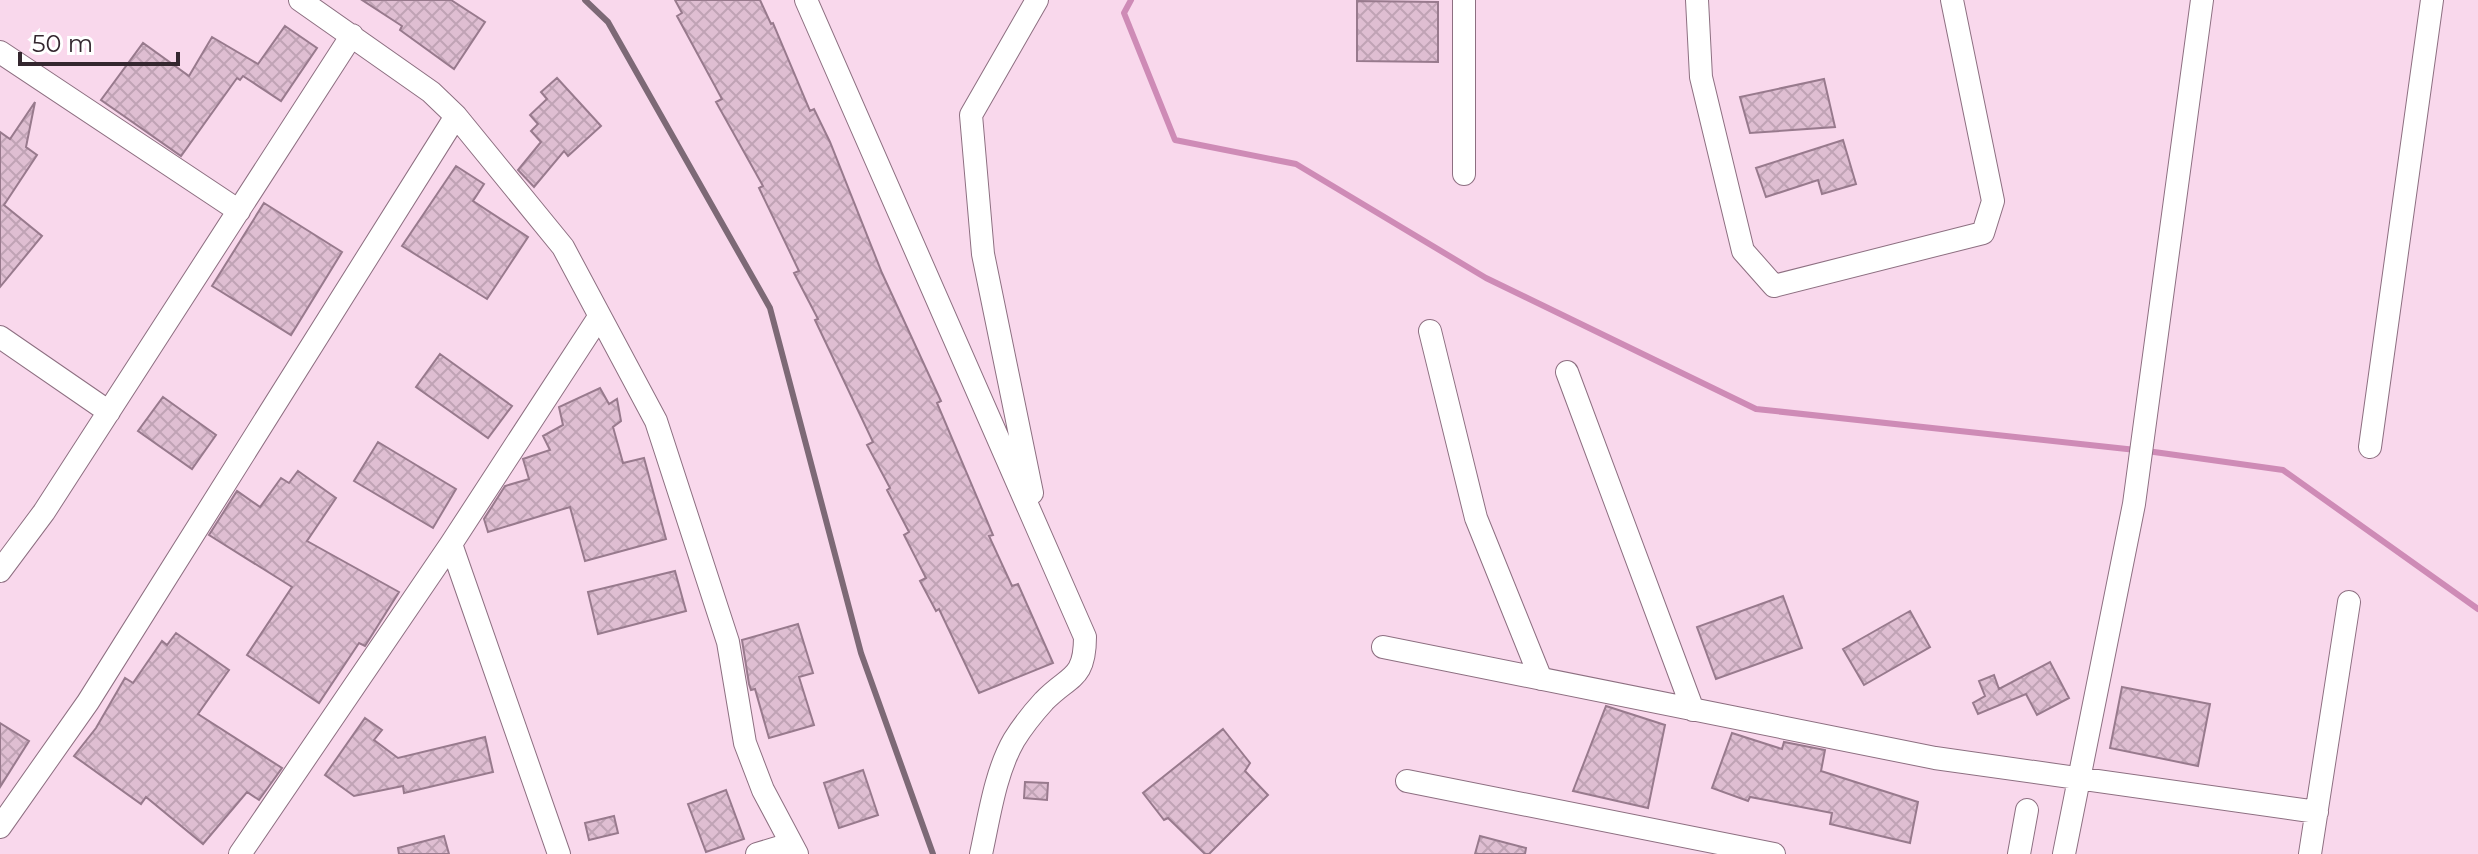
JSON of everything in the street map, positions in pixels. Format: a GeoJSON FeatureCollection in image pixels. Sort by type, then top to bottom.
{"type":"FeatureCollection","features":[{"type":"Feature","properties":{"kind":"street"},"geometry":{"type":"LineString","coordinates":[[300,0],[431,92],[456,116],[563,247],[656,421],[728,642],[745,743],[794,849],[757,854]]}},
{"type":"Feature","properties":{"kind":"street"},"geometry":{"type":"LineString","coordinates":[[806,0],[1085,637],[1085,661],[1072,680],[1045,699],[1013,742],[992,804],[981,854]]}},
{"type":"Feature","properties":{"kind":"street"},"geometry":{"type":"LineString","coordinates":[[1037,0],[971,115],[983,254],[1041,537]]}},
{"type":"Feature","properties":{"kind":"street"},"geometry":{"type":"LineString","coordinates":[[1464,0],[1464,174]]}},
{"type":"Feature","properties":{"kind":"street"},"geometry":{"type":"LineString","coordinates":[[1697,0],[1701,77],[1743,251],[1774,286],[1983,233],[1993,201],[1952,0]]}},
{"type":"Feature","properties":{"kind":"street"},"geometry":{"type":"LineString","coordinates":[[2064,854],[2134,504],[2202,0]]}},
{"type":"Feature","properties":{"kind":"street"},"geometry":{"type":"LineString","coordinates":[[2370,447],[2432,0]]}},
{"type":"Feature","properties":{"kind":"street"},"geometry":{"type":"LineString","coordinates":[[0,571],[44,512],[352,35]]}},
{"type":"Feature","properties":{"kind":"street"},"geometry":{"type":"LineString","coordinates":[[0,52],[239,211]]}},
{"type":"Feature","properties":{"kind":"street"},"geometry":{"type":"LineString","coordinates":[[0,827],[88,702],[456,116]]}},
{"type":"Feature","properties":{"kind":"street"},"geometry":{"type":"LineString","coordinates":[[240,854],[451,544],[599,317]]}},
{"type":"Feature","properties":{"kind":"street"},"geometry":{"type":"LineString","coordinates":[[1430,331],[1476,518],[1541,679]]}},
{"type":"Feature","properties":{"kind":"street"},"geometry":{"type":"LineString","coordinates":[[0,337],[109,412]]}},
{"type":"Feature","properties":{"kind":"street"},"geometry":{"type":"LineString","coordinates":[[1567,372],[1693,710]]}},
{"type":"Feature","properties":{"kind":"street"},"geometry":{"type":"LineString","coordinates":[[451,544],[559,854]]}},
{"type":"Feature","properties":{"kind":"street"},"geometry":{"type":"LineString","coordinates":[[2310,854],[2349,602]]}},
{"type":"Feature","properties":{"kind":"street"},"geometry":{"type":"LineString","coordinates":[[1383,647],[1935,758],[2077,781],[2141,785],[2317,812]]}},
{"type":"Feature","properties":{"kind":"street"},"geometry":{"type":"LineString","coordinates":[[1407,781],[1774,854]]}},
{"type":"Feature","properties":{"kind":"street"},"geometry":{"type":"LineString","coordinates":[[2019,854],[2027,810]]}},
{"type":"Feature","properties":{"kind":"building"},"geometry":{"type":"Polygon","coordinates":[[[362,0],[451,0],[485,22],[454,69],[400,30],[402,26],[362,0]]]}},
{"type":"Feature","properties":{"kind":"building"},"geometry":{"type":"Polygon","coordinates":[[[675,0],[760,0],[773,23],[810,111],[814,109],[830,142],[882,273],[941,401],[937,403],[993,535],[989,536],[1012,586],[1018,584],[1053,663],[979,693],[939,609],[936,611],[920,581],[926,578],[904,535],[909,532],[867,445],[873,442],[794,273],[799,271],[759,188],[763,186],[716,102],[722,99],[677,16],[682,13],[675,0]]]}},
{"type":"Feature","properties":{"kind":"building"},"geometry":{"type":"Polygon","coordinates":[[[1357,1],[1438,2],[1438,62],[1357,61],[1357,1]]]}},
{"type":"Feature","properties":{"kind":"building"},"geometry":{"type":"Polygon","coordinates":[[[285,26],[317,48],[281,101],[243,76],[240,80],[237,78],[181,156],[101,100],[143,43],[189,76],[212,37],[258,64],[285,26]]]}},
{"type":"Feature","properties":{"kind":"building"},"geometry":{"type":"Polygon","coordinates":[[[557,78],[601,126],[568,156],[564,151],[534,187],[518,170],[541,142],[531,131],[538,124],[530,115],[547,99],[541,92],[557,78]]]}},
{"type":"Feature","properties":{"kind":"building"},"geometry":{"type":"Polygon","coordinates":[[[1824,79],[1835,127],[1750,133],[1740,97],[1824,79]]]}},
{"type":"Feature","properties":{"kind":"building"},"geometry":{"type":"Polygon","coordinates":[[[35,102],[26,147],[37,155],[4,205],[42,236],[0,287],[0,132],[10,139],[35,102]]]}},
{"type":"Feature","properties":{"kind":"building"},"geometry":{"type":"Polygon","coordinates":[[[1843,140],[1856,184],[1822,194],[1818,180],[1766,197],[1756,168],[1843,140]]]}},
{"type":"Feature","properties":{"kind":"building"},"geometry":{"type":"Polygon","coordinates":[[[456,166],[484,184],[473,201],[528,237],[487,299],[402,246],[456,166]]]}},
{"type":"Feature","properties":{"kind":"building"},"geometry":{"type":"Polygon","coordinates":[[[264,203],[342,252],[291,335],[212,286],[264,203]]]}},
{"type":"Feature","properties":{"kind":"building"},"geometry":{"type":"Polygon","coordinates":[[[440,354],[512,406],[488,438],[416,387],[440,354]]]}},
{"type":"Feature","properties":{"kind":"building"},"geometry":{"type":"Polygon","coordinates":[[[600,388],[609,404],[617,399],[621,421],[613,427],[623,463],[644,458],[666,539],[585,561],[570,507],[488,532],[484,519],[505,486],[529,479],[523,459],[550,450],[543,436],[563,425],[559,407],[600,388]]]}},
{"type":"Feature","properties":{"kind":"building"},"geometry":{"type":"Polygon","coordinates":[[[163,397],[216,435],[192,469],[138,431],[163,397]]]}},
{"type":"Feature","properties":{"kind":"building"},"geometry":{"type":"Polygon","coordinates":[[[378,442],[456,489],[433,528],[354,481],[378,442]]]}},
{"type":"Feature","properties":{"kind":"building"},"geometry":{"type":"Polygon","coordinates":[[[298,471],[336,498],[307,541],[399,592],[365,646],[359,643],[319,703],[247,655],[292,587],[209,535],[237,491],[260,507],[281,478],[289,483],[298,471]]]}},
{"type":"Feature","properties":{"kind":"building"},"geometry":{"type":"Polygon","coordinates":[[[675,571],[686,611],[598,634],[588,592],[675,571]]]}},
{"type":"Feature","properties":{"kind":"building"},"geometry":{"type":"Polygon","coordinates":[[[1783,596],[1802,648],[1716,679],[1697,627],[1783,596]]]}},
{"type":"Feature","properties":{"kind":"building"},"geometry":{"type":"Polygon","coordinates":[[[1910,611],[1930,647],[1864,685],[1843,649],[1910,611]]]}},
{"type":"Feature","properties":{"kind":"building"},"geometry":{"type":"Polygon","coordinates":[[[798,624],[813,673],[799,677],[814,725],[769,738],[755,689],[751,690],[749,684],[742,640],[798,624]]]}},
{"type":"Feature","properties":{"kind":"building"},"geometry":{"type":"Polygon","coordinates":[[[176,633],[229,670],[198,714],[282,768],[259,800],[247,792],[203,844],[146,797],[141,804],[74,756],[96,728],[125,678],[133,683],[162,641],[167,645],[176,633]]]}},
{"type":"Feature","properties":{"kind":"building"},"geometry":{"type":"Polygon","coordinates":[[[2050,662],[2069,698],[2037,715],[2026,694],[1978,714],[1973,703],[1985,696],[1979,681],[1994,675],[1999,689],[2050,662]]]}},
{"type":"Feature","properties":{"kind":"building"},"geometry":{"type":"Polygon","coordinates":[[[2122,687],[2210,704],[2198,766],[2110,748],[2122,687]]]}},
{"type":"Feature","properties":{"kind":"building"},"geometry":{"type":"Polygon","coordinates":[[[1606,706],[1665,725],[1648,808],[1573,791],[1606,706]]]}},
{"type":"Feature","properties":{"kind":"building"},"geometry":{"type":"Polygon","coordinates":[[[365,718],[382,730],[374,740],[398,758],[485,737],[493,772],[404,793],[403,786],[354,796],[325,775],[365,718]]]}},
{"type":"Feature","properties":{"kind":"building"},"geometry":{"type":"Polygon","coordinates":[[[0,723],[29,741],[0,787],[0,723]]]}},
{"type":"Feature","properties":{"kind":"building"},"geometry":{"type":"Polygon","coordinates":[[[1223,729],[1250,763],[1245,771],[1268,795],[1209,854],[1205,854],[1168,818],[1164,820],[1143,793],[1223,729]]]}},
{"type":"Feature","properties":{"kind":"building"},"geometry":{"type":"Polygon","coordinates":[[[1732,733],[1782,749],[1784,742],[1825,750],[1821,771],[1918,802],[1910,843],[1830,824],[1832,813],[1750,797],[1748,801],[1712,788],[1732,733]]]}},
{"type":"Feature","properties":{"kind":"building"},"geometry":{"type":"Polygon","coordinates":[[[863,770],[878,815],[839,828],[824,783],[863,770]]]}},
{"type":"Feature","properties":{"kind":"building"},"geometry":{"type":"Polygon","coordinates":[[[1025,782],[1048,783],[1047,800],[1024,798],[1025,782]]]}},
{"type":"Feature","properties":{"kind":"building"},"geometry":{"type":"Polygon","coordinates":[[[726,790],[744,839],[706,852],[688,804],[726,790]]]}},
{"type":"Feature","properties":{"kind":"building"},"geometry":{"type":"Polygon","coordinates":[[[614,816],[618,833],[589,840],[585,823],[614,816]]]}},
{"type":"Feature","properties":{"kind":"building"},"geometry":{"type":"Polygon","coordinates":[[[444,836],[449,854],[399,854],[398,848],[444,836]]]}},
{"type":"Feature","properties":{"kind":"building"},"geometry":{"type":"Polygon","coordinates":[[[1480,836],[1526,848],[1525,854],[1475,854],[1480,836]]]}},
{"type":"Feature","properties":{"kind":"waterway"},"geometry":{"type":"LineString","coordinates":[[1131,0],[1124,13],[1175,140],[1296,164],[1486,278],[1756,409],[2136,450]]}},
{"type":"Feature","properties":{"kind":"waterway"},"geometry":{"type":"LineString","coordinates":[[2147,451],[2283,470],[2478,609]]}},
{"type":"Feature","properties":{"kind":"railway"},"geometry":{"type":"LineString","coordinates":[[585,0],[608,22],[770,308],[861,653],[933,854]]}}]}
